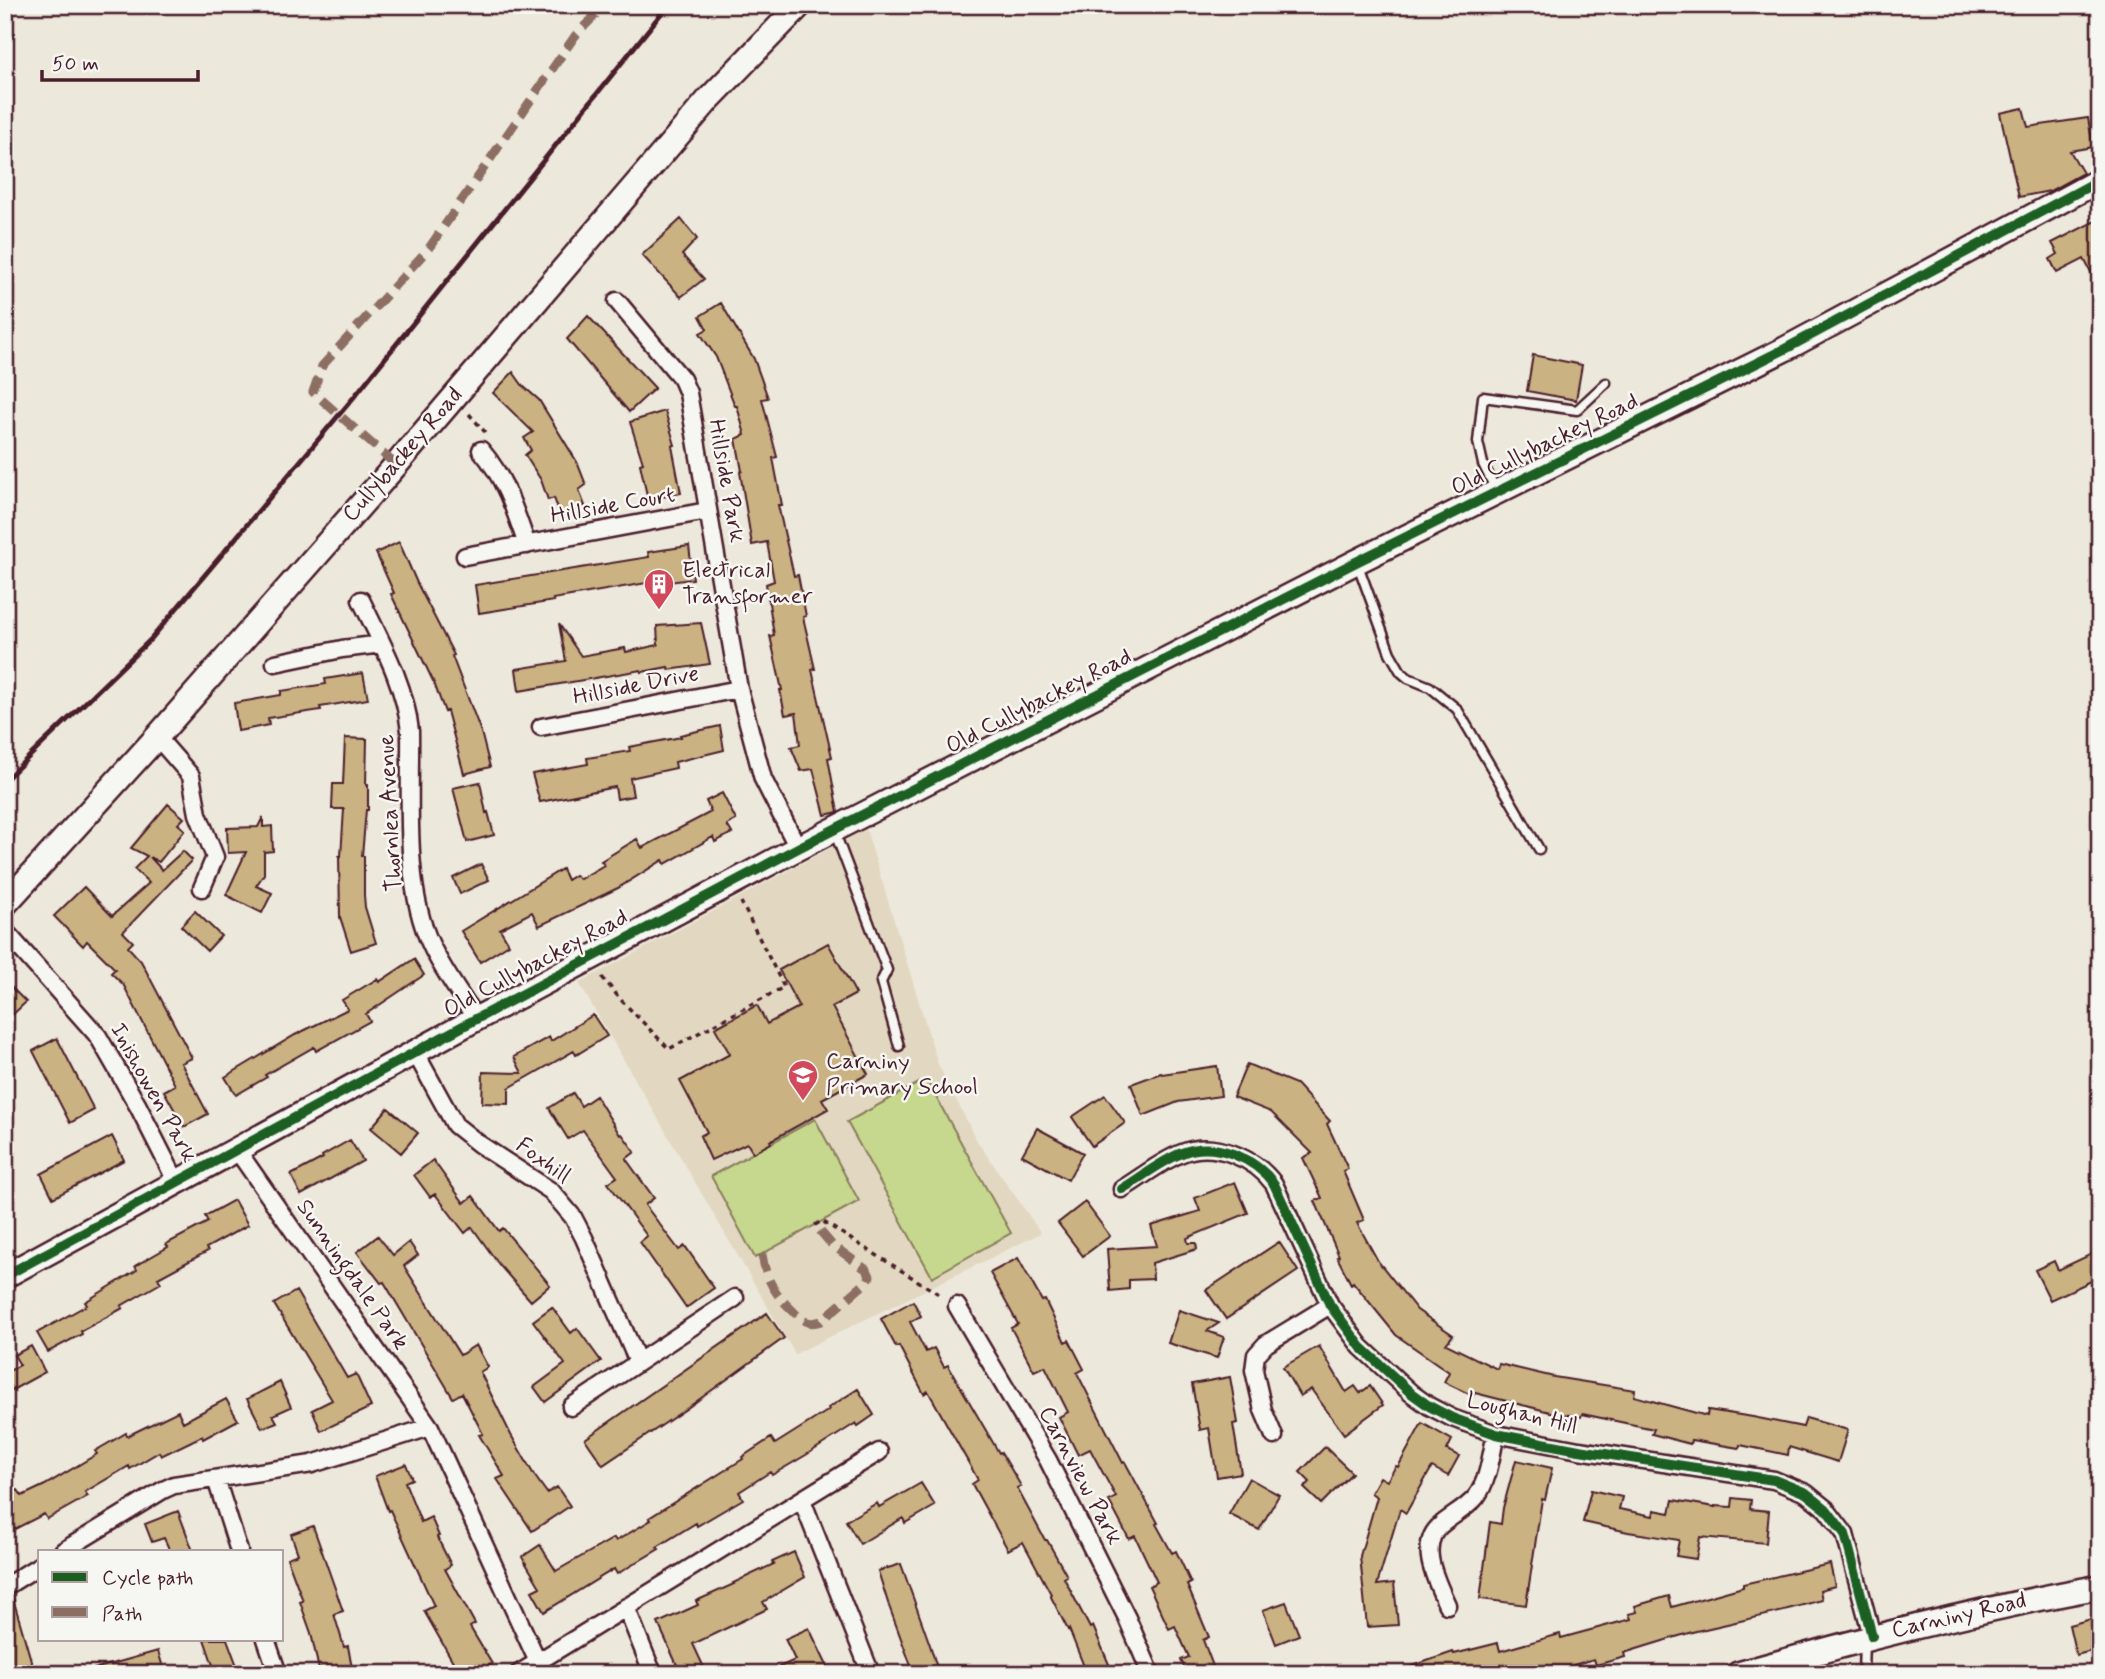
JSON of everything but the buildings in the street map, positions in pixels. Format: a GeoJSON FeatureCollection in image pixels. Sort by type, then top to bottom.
{"type":"FeatureCollection","features":[{"type":"Feature","properties":{"kind":"street","name":"Cullybackey Road"},"geometry":{"type":"LineString","coordinates":[[5,904],[157,737],[709,99],[800,5]]}},
{"type":"Feature","properties":{"kind":"street","name":"Old Cullybackey Road"},"geometry":{"type":"LineString","coordinates":[[5,1276],[476,1019],[797,848],[1356,562],[1785,349],[2100,180]]}},
{"type":"Feature","properties":{"kind":"street","name":"Hillside Park"},"geometry":{"type":"LineString","coordinates":[[617,301],[685,386],[739,690],[763,779],[797,848]]}},
{"type":"Feature","properties":{"kind":"street","name":"Hillside Court"},"geometry":{"type":"LineString","coordinates":[[481,450],[506,486],[527,545]]}},
{"type":"Feature","properties":{"kind":"street","name":"Hillside Court"},"geometry":{"type":"LineString","coordinates":[[465,556],[708,512]]}},
{"type":"Feature","properties":{"kind":"street","name":"Thornlea Avenue"},"geometry":{"type":"LineString","coordinates":[[360,600],[405,698],[411,731],[412,874],[417,901],[431,945],[476,1019]]}},
{"type":"Feature","properties":{"kind":"street"},"geometry":{"type":"LineString","coordinates":[[275,663],[382,644]]}},
{"type":"Feature","properties":{"kind":"street","name":"Hillside Drive"},"geometry":{"type":"LineString","coordinates":[[541,727],[739,690]]}},
{"type":"Feature","properties":{"kind":"street"},"geometry":{"type":"LineString","coordinates":[[157,737],[191,776],[198,814],[215,857],[202,888]]}},
{"type":"Feature","properties":{"kind":"street","name":"Inishowen Park"},"geometry":{"type":"LineString","coordinates":[[5,931],[98,1036],[177,1183]]}},
{"type":"Feature","properties":{"kind":"street","name":"Foxhill"},"geometry":{"type":"LineString","coordinates":[[415,1052],[455,1125],[479,1144],[543,1185],[558,1197],[573,1217],[638,1362]]}},
{"type":"Feature","properties":{"kind":"street","name":"Sunningdale Park"},"geometry":{"type":"LineString","coordinates":[[237,1150],[430,1427],[538,1662]]}},
{"type":"Feature","properties":{"kind":"street","name":"Loughan Hill"},"geometry":{"type":"LineString","coordinates":[[1122,1189],[1184,1152],[1215,1150],[1233,1154],[1265,1172],[1274,1184],[1330,1305],[1361,1347],[1429,1406],[1452,1418],[1496,1434],[1579,1450],[1774,1480],[1806,1493],[1826,1509],[1845,1534],[1868,1637]]}},
{"type":"Feature","properties":{"kind":"street"},"geometry":{"type":"LineString","coordinates":[[571,1407],[735,1298]]}},
{"type":"Feature","properties":{"kind":"street"},"geometry":{"type":"LineString","coordinates":[[1274,1436],[1268,1424],[1254,1370],[1256,1355],[1266,1344],[1330,1305]]}},
{"type":"Feature","properties":{"kind":"street","name":"Carnview Park"},"geometry":{"type":"LineString","coordinates":[[957,1306],[1048,1460],[1127,1618],[1151,1674]]}},
{"type":"Feature","properties":{"kind":"street"},"geometry":{"type":"LineString","coordinates":[[65,1550],[168,1487],[325,1461],[430,1427]]}},
{"type":"Feature","properties":{"kind":"street","name":"Loughan Hill"},"geometry":{"type":"LineString","coordinates":[[1447,1605],[1432,1566],[1431,1539],[1439,1526],[1471,1503],[1479,1492],[1485,1480],[1496,1434]]}},
{"type":"Feature","properties":{"kind":"street"},"geometry":{"type":"LineString","coordinates":[[518,1674],[879,1452]]}},
{"type":"Feature","properties":{"kind":"street"},"geometry":{"type":"LineString","coordinates":[[216,1479],[239,1550]]}},
{"type":"Feature","properties":{"kind":"street"},"geometry":{"type":"LineString","coordinates":[[802,1500],[871,1674]]}},
{"type":"Feature","properties":{"kind":"street"},"geometry":{"type":"LineString","coordinates":[[5,1587],[38,1566]]}},
{"type":"Feature","properties":{"kind":"street","name":"Carniny Road"},"geometry":{"type":"LineString","coordinates":[[1738,1674],[1868,1637],[2022,1601],[2100,1587]]}},
{"type":"Feature","properties":{"kind":"street"},"geometry":{"type":"LineString","coordinates":[[626,1608],[653,1674]]}},
{"type":"Feature","properties":{"kind":"street"},"geometry":{"type":"LineString","coordinates":[[267,1640],[278,1674]]}},
{"type":"Feature","properties":{"kind":"lane"},"geometry":{"type":"LineString","coordinates":[[1497,493],[1483,464],[1478,442],[1483,397],[1577,410],[1606,383]]}},
{"type":"Feature","properties":{"kind":"lane"},"geometry":{"type":"LineString","coordinates":[[1356,562],[1390,653],[1401,672],[1408,678],[1430,687],[1457,709],[1539,849]]}},
{"type":"Feature","properties":{"kind":"lane"},"geometry":{"type":"LineString","coordinates":[[834,830],[887,970],[881,982],[899,1046]]}},
{"type":"Feature","properties":{"kind":"lane"},"geometry":{"type":"LineString","coordinates":[[1863,1674],[1868,1637]]}},
{"type":"Feature","properties":{"kind":"lane"},"geometry":{"type":"LineString","coordinates":[[1808,1654],[1822,1674]]}},
{"type":"Feature","properties":{"kind":"path"},"geometry":{"type":"LineString","coordinates":[[455,395],[486,433],[481,450]]}},
{"type":"Feature","properties":{"kind":"path"},"geometry":{"type":"LineString","coordinates":[[590,958],[612,990],[669,1049],[784,988],[731,884]]}},
{"type":"Feature","properties":{"kind":"path"},"geometry":{"type":"LineString","coordinates":[[816,1225],[822,1221],[957,1306]]}},
{"type":"Feature","properties":{"kind":"shaded area","name":"Carniny Primary School"},"geometry":{"type":"Polygon","coordinates":[[[866,829],[938,1064],[977,1141],[1041,1233],[795,1354],[579,983],[866,829]]]}},
{"type":"Feature","properties":{"kind":"green space"},"geometry":{"type":"Polygon","coordinates":[[[926,1079],[1011,1233],[932,1277],[847,1122],[926,1079]]]}},
{"type":"Feature","properties":{"kind":"green space"},"geometry":{"type":"Polygon","coordinates":[[[815,1119],[859,1201],[755,1258],[711,1176],[815,1119]]]}},
{"type":"Feature","properties":{"kind":"railway"},"geometry":{"type":"LineString","coordinates":[[5,780],[151,639],[354,397],[668,5]]}},
{"type":"Feature","properties":{"kind":"marked path"},"geometry":{"type":"LineString","coordinates":[[396,465],[313,392],[322,366],[429,248],[575,36],[605,5]]}},
{"type":"Feature","properties":{"kind":"marked path"},"geometry":{"type":"LineString","coordinates":[[762,1254],[771,1283],[783,1301],[806,1322],[821,1321],[868,1281],[870,1276],[867,1270],[832,1245],[815,1225]]}},
{"type":"Feature","properties":{"kind":"cycle path"},"geometry":{"type":"LineString","coordinates":[[5,1276],[476,1019],[798,848],[1356,562],[1785,349],[2100,180]]}},
{"type":"Feature","properties":{"kind":"cycle path"},"geometry":{"type":"LineString","coordinates":[[1122,1189],[1174,1156],[1194,1150],[1220,1150],[1245,1159],[1274,1184],[1330,1305],[1361,1347],[1429,1406],[1452,1418],[1496,1434],[1579,1450],[1774,1480],[1806,1493],[1826,1509],[1845,1534],[1872,1636]]}},
{"type":"Feature","properties":{"kind":"place","name":"Electrical Transformer"},"geometry":{"type":"Point","coordinates":[659,611]}},
{"type":"Feature","properties":{"kind":"place","name":"Carniny Primary School"},"geometry":{"type":"Point","coordinates":[803,1102]}}]}
